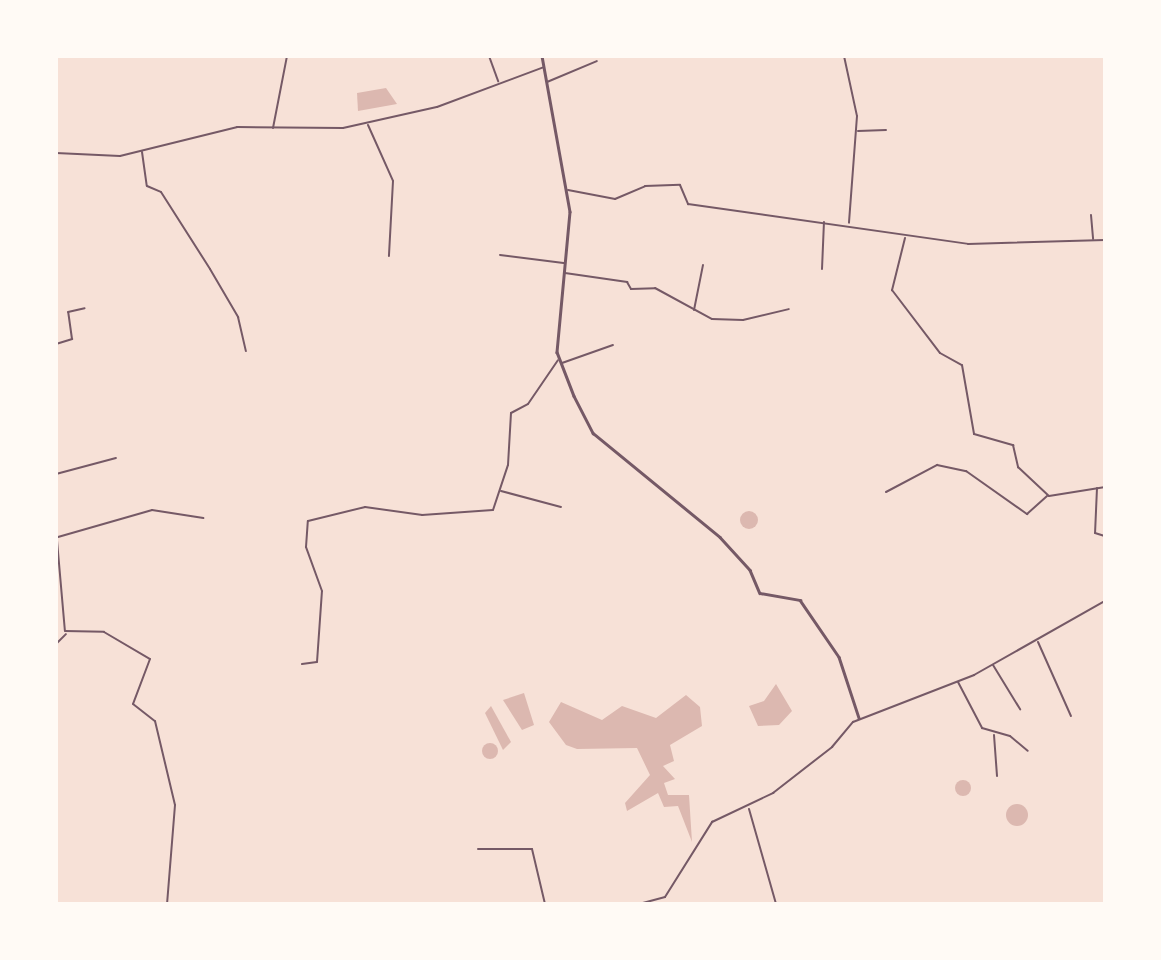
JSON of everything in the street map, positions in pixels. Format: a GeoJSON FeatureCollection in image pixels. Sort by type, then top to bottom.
{"type":"FeatureCollection","features":[{"type":"Feature","properties":{"kind":"street"},"geometry":{"type":"LineString","coordinates":[[273,129],[287,56]]}},
{"type":"Feature","properties":{"kind":"street"},"geometry":{"type":"LineString","coordinates":[[489,56],[499,82]]}},
{"type":"Feature","properties":{"kind":"street"},"geometry":{"type":"LineString","coordinates":[[542,56],[568,190],[559,359],[593,433],[618,457],[720,537],[750,570],[760,593],[800,600],[839,657],[859,718]]}},
{"type":"Feature","properties":{"kind":"street"},"geometry":{"type":"LineString","coordinates":[[844,56],[857,131],[849,224]]}},
{"type":"Feature","properties":{"kind":"street"},"geometry":{"type":"LineString","coordinates":[[547,82],[597,61]]}},
{"type":"Feature","properties":{"kind":"street"},"geometry":{"type":"LineString","coordinates":[[56,153],[141,151],[237,127],[273,129],[367,124],[438,107],[545,67]]}},
{"type":"Feature","properties":{"kind":"street"},"geometry":{"type":"LineString","coordinates":[[367,124],[393,181],[389,256]]}},
{"type":"Feature","properties":{"kind":"street"},"geometry":{"type":"LineString","coordinates":[[857,131],[886,130]]}},
{"type":"Feature","properties":{"kind":"street"},"geometry":{"type":"LineString","coordinates":[[141,151],[147,186],[161,192],[210,269],[238,317],[246,351]]}},
{"type":"Feature","properties":{"kind":"street"},"geometry":{"type":"LineString","coordinates":[[568,190],[615,199],[645,186],[680,185],[688,204],[849,224],[905,237],[968,244],[1105,240]]}},
{"type":"Feature","properties":{"kind":"street"},"geometry":{"type":"LineString","coordinates":[[1091,215],[1093,240]]}},
{"type":"Feature","properties":{"kind":"street"},"geometry":{"type":"LineString","coordinates":[[822,269],[824,221]]}},
{"type":"Feature","properties":{"kind":"street"},"geometry":{"type":"LineString","coordinates":[[905,237],[892,290],[940,353],[962,365],[974,434],[1013,445],[1017,467],[1049,496]]}},
{"type":"Feature","properties":{"kind":"street"},"geometry":{"type":"LineString","coordinates":[[500,255],[564,263]]}},
{"type":"Feature","properties":{"kind":"street"},"geometry":{"type":"LineString","coordinates":[[694,311],[703,265]]}},
{"type":"Feature","properties":{"kind":"street"},"geometry":{"type":"LineString","coordinates":[[564,272],[655,288],[712,319],[743,320],[789,309]]}},
{"type":"Feature","properties":{"kind":"street"},"geometry":{"type":"LineString","coordinates":[[56,344],[72,339],[68,312],[85,307]]}},
{"type":"Feature","properties":{"kind":"street"},"geometry":{"type":"LineString","coordinates":[[560,364],[613,345]]}},
{"type":"Feature","properties":{"kind":"street"},"geometry":{"type":"LineString","coordinates":[[302,664],[317,662],[322,591],[306,547],[308,521],[365,508],[422,515],[489,512],[500,491],[511,413],[528,404],[559,359]]}},
{"type":"Feature","properties":{"kind":"street"},"geometry":{"type":"LineString","coordinates":[[56,474],[116,458]]}},
{"type":"Feature","properties":{"kind":"street"},"geometry":{"type":"LineString","coordinates":[[886,492],[937,466],[967,471],[1027,514],[1049,496],[1105,487]]}},
{"type":"Feature","properties":{"kind":"street"},"geometry":{"type":"LineString","coordinates":[[1097,487],[1095,533],[1105,536]]}},
{"type":"Feature","properties":{"kind":"street"},"geometry":{"type":"LineString","coordinates":[[500,491],[561,507]]}},
{"type":"Feature","properties":{"kind":"street"},"geometry":{"type":"LineString","coordinates":[[57,537],[152,510],[203,518]]}},
{"type":"Feature","properties":{"kind":"street"},"geometry":{"type":"LineString","coordinates":[[56,529],[66,633]]}},
{"type":"Feature","properties":{"kind":"street"},"geometry":{"type":"LineString","coordinates":[[639,904],[667,895],[712,822],[749,808],[832,747],[859,718],[958,682],[993,666],[1105,601]]}},
{"type":"Feature","properties":{"kind":"street"},"geometry":{"type":"LineString","coordinates":[[56,644],[66,633],[104,632],[150,659],[133,704],[155,721],[175,805],[167,904]]}},
{"type":"Feature","properties":{"kind":"street"},"geometry":{"type":"LineString","coordinates":[[1038,641],[1071,716]]}},
{"type":"Feature","properties":{"kind":"street"},"geometry":{"type":"LineString","coordinates":[[993,666],[1020,709]]}},
{"type":"Feature","properties":{"kind":"street"},"geometry":{"type":"LineString","coordinates":[[958,682],[978,723],[994,734],[1010,736],[1028,751]]}},
{"type":"Feature","properties":{"kind":"street"},"geometry":{"type":"LineString","coordinates":[[56,687],[56,719]]}},
{"type":"Feature","properties":{"kind":"street"},"geometry":{"type":"LineString","coordinates":[[994,734],[997,776]]}},
{"type":"Feature","properties":{"kind":"street"},"geometry":{"type":"LineString","coordinates":[[749,808],[776,904]]}},
{"type":"Feature","properties":{"kind":"street"},"geometry":{"type":"LineString","coordinates":[[478,849],[532,849],[545,904]]}},
{"type":"Feature","properties":{"kind":"shaded area"},"geometry":{"type":"Polygon","coordinates":[[[386,88],[397,104],[358,111],[357,93],[386,88]]]}},
{"type":"Feature","properties":{"kind":"shaded area"},"geometry":{"type":"Polygon","coordinates":[[[745,511],[753,511],[758,520],[756,527],[745,529],[740,524],[740,516],[745,511]]]}},
{"type":"Feature","properties":{"kind":"shaded area"},"geometry":{"type":"Polygon","coordinates":[[[776,684],[792,711],[779,725],[758,726],[749,706],[764,701],[776,684]]]}},
{"type":"Feature","properties":{"kind":"shaded area"},"geometry":{"type":"Polygon","coordinates":[[[524,693],[534,725],[522,730],[503,700],[524,693]]]}},
{"type":"Feature","properties":{"kind":"shaded area"},"geometry":{"type":"Polygon","coordinates":[[[686,695],[700,707],[702,726],[670,745],[674,761],[663,766],[675,779],[664,783],[668,795],[689,795],[692,842],[678,806],[664,807],[658,793],[627,811],[625,803],[650,775],[637,748],[577,749],[566,745],[549,722],[561,702],[602,720],[622,706],[656,718],[686,695]]]}},
{"type":"Feature","properties":{"kind":"shaded area"},"geometry":{"type":"Polygon","coordinates":[[[491,706],[511,742],[503,750],[485,713],[491,706]]]}},
{"type":"Feature","properties":{"kind":"shaded area"},"geometry":{"type":"Polygon","coordinates":[[[487,743],[493,743],[498,751],[496,757],[487,759],[482,754],[482,748],[487,743]]]}},
{"type":"Feature","properties":{"kind":"shaded area"},"geometry":{"type":"Polygon","coordinates":[[[960,780],[966,780],[971,788],[969,794],[960,796],[955,791],[955,785],[960,780]]]}},
{"type":"Feature","properties":{"kind":"shaded area"},"geometry":{"type":"Polygon","coordinates":[[[1017,804],[1025,807],[1028,815],[1025,823],[1017,826],[1009,823],[1006,815],[1009,807],[1017,804]]]}}]}
